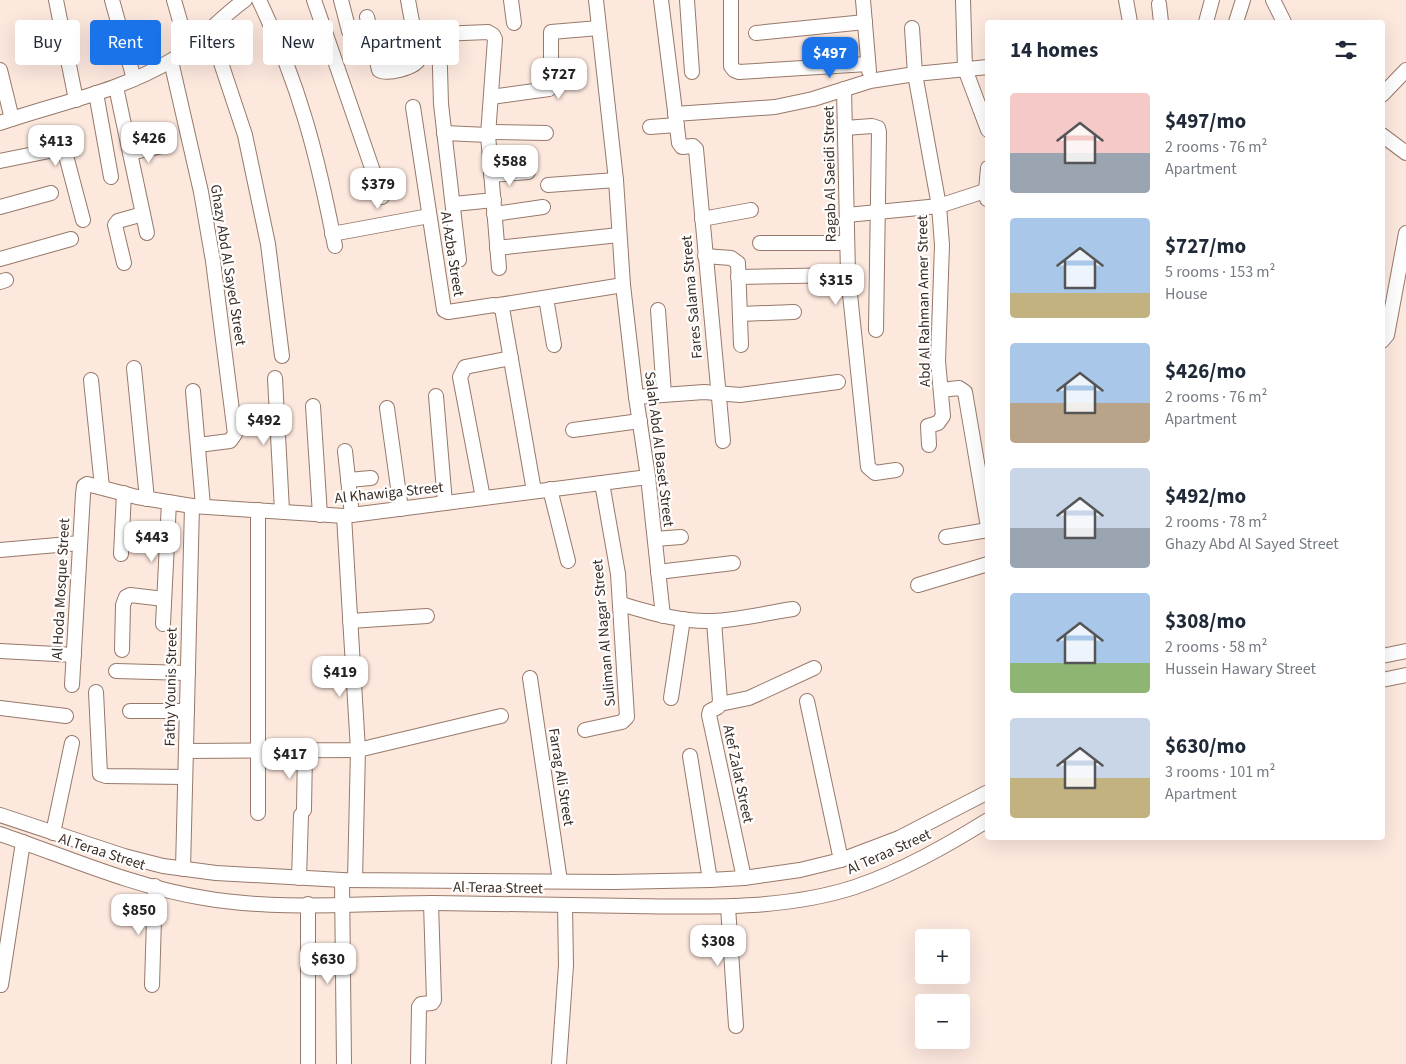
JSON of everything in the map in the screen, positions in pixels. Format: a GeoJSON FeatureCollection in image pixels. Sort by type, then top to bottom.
{"type":"FeatureCollection","features":[{"type":"Feature","properties":{"kind":"street"},"geometry":{"type":"LineString","coordinates":[[56,0],[76,100]]}},
{"type":"Feature","properties":{"kind":"street"},"geometry":{"type":"LineString","coordinates":[[112,0],[134,79]]}},
{"type":"Feature","properties":{"kind":"street"},"geometry":{"type":"LineString","coordinates":[[174,0],[180,20]]}},
{"type":"Feature","properties":{"kind":"street"},"geometry":{"type":"LineString","coordinates":[[221,20],[244,0]]}},
{"type":"Feature","properties":{"kind":"street"},"geometry":{"type":"LineString","coordinates":[[259,0],[278,39],[299,96],[319,167],[333,240],[429,216]]}},
{"type":"Feature","properties":{"kind":"street"},"geometry":{"type":"LineString","coordinates":[[314,0],[382,196]]}},
{"type":"Feature","properties":{"kind":"street"},"geometry":{"type":"LineString","coordinates":[[341,0],[346,20]]}},
{"type":"Feature","properties":{"kind":"street"},"geometry":{"type":"LineString","coordinates":[[408,0],[412,20]]}},
{"type":"Feature","properties":{"kind":"street"},"geometry":{"type":"LineString","coordinates":[[512,0],[514,24]]}},
{"type":"Feature","properties":{"kind":"street","name":"Salah Abd Al Baset Street"},"geometry":{"type":"LineString","coordinates":[[596,0],[616,180],[623,285],[636,397],[648,477],[663,616]]}},
{"type":"Feature","properties":{"kind":"street"},"geometry":{"type":"LineString","coordinates":[[661,0],[676,119]]}},
{"type":"Feature","properties":{"kind":"street"},"geometry":{"type":"LineString","coordinates":[[687,0],[692,72]]}},
{"type":"Feature","properties":{"kind":"street"},"geometry":{"type":"LineString","coordinates":[[732,0],[731,66],[734,70],[739,72],[868,64]]}},
{"type":"Feature","properties":{"kind":"street"},"geometry":{"type":"LineString","coordinates":[[863,0],[870,81]]}},
{"type":"Feature","properties":{"kind":"street"},"geometry":{"type":"LineString","coordinates":[[963,0],[965,70],[985,122]]}},
{"type":"Feature","properties":{"kind":"street"},"geometry":{"type":"LineString","coordinates":[[1126,0],[1130,20]]}},
{"type":"Feature","properties":{"kind":"street"},"geometry":{"type":"LineString","coordinates":[[1207,20],[1212,0]]}},
{"type":"Feature","properties":{"kind":"street"},"geometry":{"type":"LineString","coordinates":[[1237,20],[1243,0]]}},
{"type":"Feature","properties":{"kind":"street"},"geometry":{"type":"LineString","coordinates":[[1274,0],[1282,20]]}},
{"type":"Feature","properties":{"kind":"street"},"geometry":{"type":"LineString","coordinates":[[1159,4],[1161,20]]}},
{"type":"Feature","properties":{"kind":"street"},"geometry":{"type":"LineString","coordinates":[[756,33],[865,22]]}},
{"type":"Feature","properties":{"kind":"street"},"geometry":{"type":"LineString","coordinates":[[491,97],[551,88],[550,35],[553,31],[599,28]]}},
{"type":"Feature","properties":{"kind":"street","name":"Abd Al Rahman Amer Street"},"geometry":{"type":"LineString","coordinates":[[912,28],[915,74],[939,206],[942,245],[938,323],[943,416],[938,423],[928,426],[929,445]]}},
{"type":"Feature","properties":{"kind":"street"},"geometry":{"type":"LineString","coordinates":[[459,33],[488,32],[493,35],[495,40],[489,134],[498,268]]}},
{"type":"Feature","properties":{"kind":"street"},"geometry":{"type":"LineString","coordinates":[[0,70],[6,121],[116,87],[171,61]]}},
{"type":"Feature","properties":{"kind":"street","name":"Ghazy Abd Al Sayed Street"},"geometry":{"type":"LineString","coordinates":[[172,65],[201,192],[214,261],[235,434],[230,441],[198,445]]}},
{"type":"Feature","properties":{"kind":"street"},"geometry":{"type":"LineString","coordinates":[[222,65],[245,135],[268,244],[282,356]]}},
{"type":"Feature","properties":{"kind":"street"},"geometry":{"type":"LineString","coordinates":[[377,65],[382,72],[414,65]]}},
{"type":"Feature","properties":{"kind":"street"},"geometry":{"type":"LineString","coordinates":[[440,65],[441,104],[459,260]]}},
{"type":"Feature","properties":{"kind":"street"},"geometry":{"type":"LineString","coordinates":[[650,128],[676,119],[776,107],[813,99],[870,81],[915,74],[985,67]]}},
{"type":"Feature","properties":{"kind":"street"},"geometry":{"type":"LineString","coordinates":[[1385,92],[1406,70]]}},
{"type":"Feature","properties":{"kind":"street"},"geometry":{"type":"LineString","coordinates":[[116,87],[147,233]]}},
{"type":"Feature","properties":{"kind":"street","name":"Ragab Al Saeidi Street"},"geometry":{"type":"LineString","coordinates":[[844,89],[848,275],[868,467],[875,473],[896,470]]}},
{"type":"Feature","properties":{"kind":"street"},"geometry":{"type":"LineString","coordinates":[[96,93],[111,177]]}},
{"type":"Feature","properties":{"kind":"street","name":"Al Azba Street"},"geometry":{"type":"LineString","coordinates":[[413,107],[444,310],[448,312],[499,305]]}},
{"type":"Feature","properties":{"kind":"street","name":"Fares Salama Street"},"geometry":{"type":"LineString","coordinates":[[676,119],[680,146],[693,146],[696,150],[717,393],[723,441]]}},
{"type":"Feature","properties":{"kind":"street"},"geometry":{"type":"LineString","coordinates":[[845,128],[872,126],[878,128],[876,330]]}},
{"type":"Feature","properties":{"kind":"street"},"geometry":{"type":"LineString","coordinates":[[444,132],[489,134],[546,133]]}},
{"type":"Feature","properties":{"kind":"street"},"geometry":{"type":"LineString","coordinates":[[1385,137],[1406,153]]}},
{"type":"Feature","properties":{"kind":"street"},"geometry":{"type":"LineString","coordinates":[[130,153],[162,146]]}},
{"type":"Feature","properties":{"kind":"street"},"geometry":{"type":"LineString","coordinates":[[0,161],[64,148],[83,220]]}},
{"type":"Feature","properties":{"kind":"street"},"geometry":{"type":"LineString","coordinates":[[491,175],[528,172]]}},
{"type":"Feature","properties":{"kind":"street"},"geometry":{"type":"LineString","coordinates":[[548,185],[616,180]]}},
{"type":"Feature","properties":{"kind":"street"},"geometry":{"type":"LineString","coordinates":[[0,207],[51,193]]}},
{"type":"Feature","properties":{"kind":"street"},"geometry":{"type":"LineString","coordinates":[[847,215],[939,206],[985,194]]}},
{"type":"Feature","properties":{"kind":"street"},"geometry":{"type":"LineString","coordinates":[[454,204],[494,200]]}},
{"type":"Feature","properties":{"kind":"street"},"geometry":{"type":"LineString","coordinates":[[494,214],[543,207]]}},
{"type":"Feature","properties":{"kind":"street"},"geometry":{"type":"LineString","coordinates":[[702,219],[751,210]]}},
{"type":"Feature","properties":{"kind":"street"},"geometry":{"type":"LineString","coordinates":[[124,263],[115,225],[118,221],[144,214]]}},
{"type":"Feature","properties":{"kind":"street"},"geometry":{"type":"LineString","coordinates":[[1385,337],[1406,233]]}},
{"type":"Feature","properties":{"kind":"street"},"geometry":{"type":"LineString","coordinates":[[497,248],[620,235]]}},
{"type":"Feature","properties":{"kind":"street"},"geometry":{"type":"LineString","coordinates":[[0,259],[71,239]]}},
{"type":"Feature","properties":{"kind":"street"},"geometry":{"type":"LineString","coordinates":[[760,243],[847,243]]}},
{"type":"Feature","properties":{"kind":"street"},"geometry":{"type":"LineString","coordinates":[[705,256],[735,259],[738,263],[741,345]]}},
{"type":"Feature","properties":{"kind":"street"},"geometry":{"type":"LineString","coordinates":[[738,277],[848,275]]}},
{"type":"Feature","properties":{"kind":"street"},"geometry":{"type":"LineString","coordinates":[[534,491],[504,312],[499,305],[623,285]]}},
{"type":"Feature","properties":{"kind":"street"},"geometry":{"type":"LineString","coordinates":[[546,298],[554,345]]}},
{"type":"Feature","properties":{"kind":"street"},"geometry":{"type":"LineString","coordinates":[[658,310],[664,394]]}},
{"type":"Feature","properties":{"kind":"street"},"geometry":{"type":"LineString","coordinates":[[740,314],[794,312]]}},
{"type":"Feature","properties":{"kind":"street"},"geometry":{"type":"LineString","coordinates":[[483,498],[460,377],[461,371],[465,367],[511,358]]}},
{"type":"Feature","properties":{"kind":"street"},"geometry":{"type":"LineString","coordinates":[[134,368],[147,499]]}},
{"type":"Feature","properties":{"kind":"street"},"geometry":{"type":"LineString","coordinates":[[275,378],[282,511]]}},
{"type":"Feature","properties":{"kind":"street"},"geometry":{"type":"LineString","coordinates":[[91,380],[102,487]]}},
{"type":"Feature","properties":{"kind":"street"},"geometry":{"type":"LineString","coordinates":[[636,397],[664,394],[717,393],[740,395],[838,382]]}},
{"type":"Feature","properties":{"kind":"street"},"geometry":{"type":"LineString","coordinates":[[941,390],[959,388],[965,392],[985,510]]}},
{"type":"Feature","properties":{"kind":"street","name":"Fathy Younis Street"},"geometry":{"type":"LineString","coordinates":[[183,869],[188,673],[197,506],[198,445],[193,391]]}},
{"type":"Feature","properties":{"kind":"street"},"geometry":{"type":"LineString","coordinates":[[436,396],[445,503]]}},
{"type":"Feature","properties":{"kind":"street"},"geometry":{"type":"LineString","coordinates":[[313,406],[320,515]]}},
{"type":"Feature","properties":{"kind":"street"},"geometry":{"type":"LineString","coordinates":[[387,408],[401,510]]}},
{"type":"Feature","properties":{"kind":"street"},"geometry":{"type":"LineString","coordinates":[[573,430],[640,421]]}},
{"type":"Feature","properties":{"kind":"street"},"geometry":{"type":"LineString","coordinates":[[344,1064],[342,904],[348,880],[358,750],[350,621],[348,480],[345,451]]}},
{"type":"Feature","properties":{"kind":"street","name":"Al Khawiga Street"},"geometry":{"type":"LineString","coordinates":[[102,487],[147,499],[197,506],[320,515],[348,515],[401,510],[648,477]]}},
{"type":"Feature","properties":{"kind":"street"},"geometry":{"type":"LineString","coordinates":[[348,480],[371,478]]}},
{"type":"Feature","properties":{"kind":"street","name":"Suliman Al Nagar Street"},"geometry":{"type":"LineString","coordinates":[[584,730],[626,720],[627,713],[621,604],[602,483]]}},
{"type":"Feature","properties":{"kind":"street","name":"Al Hoda Mosque Street"},"geometry":{"type":"LineString","coordinates":[[72,685],[84,487],[87,484],[102,487]]}},
{"type":"Feature","properties":{"kind":"street"},"geometry":{"type":"LineString","coordinates":[[550,489],[568,561]]}},
{"type":"Feature","properties":{"kind":"street"},"geometry":{"type":"LineString","coordinates":[[121,554],[124,494]]}},
{"type":"Feature","properties":{"kind":"street"},"geometry":{"type":"LineString","coordinates":[[163,624],[169,502]]}},
{"type":"Feature","properties":{"kind":"street"},"geometry":{"type":"LineString","coordinates":[[258,510],[258,813]]}},
{"type":"Feature","properties":{"kind":"street"},"geometry":{"type":"LineString","coordinates":[[946,537],[985,529]]}},
{"type":"Feature","properties":{"kind":"street"},"geometry":{"type":"LineString","coordinates":[[654,540],[681,537]]}},
{"type":"Feature","properties":{"kind":"street"},"geometry":{"type":"LineString","coordinates":[[0,550],[80,543]]}},
{"type":"Feature","properties":{"kind":"street"},"geometry":{"type":"LineString","coordinates":[[658,572],[733,563]]}},
{"type":"Feature","properties":{"kind":"street"},"geometry":{"type":"LineString","coordinates":[[918,584],[985,565]]}},
{"type":"Feature","properties":{"kind":"street"},"geometry":{"type":"LineString","coordinates":[[122,650],[123,606],[126,597],[130,595],[164,599]]}},
{"type":"Feature","properties":{"kind":"street"},"geometry":{"type":"LineString","coordinates":[[621,604],[683,620],[714,621],[793,609]]}},
{"type":"Feature","properties":{"kind":"street"},"geometry":{"type":"LineString","coordinates":[[350,621],[427,616]]}},
{"type":"Feature","properties":{"kind":"street"},"geometry":{"type":"LineString","coordinates":[[671,698],[683,620]]}},
{"type":"Feature","properties":{"kind":"street"},"geometry":{"type":"LineString","coordinates":[[714,621],[720,704],[749,698],[814,668]]}},
{"type":"Feature","properties":{"kind":"street"},"geometry":{"type":"LineString","coordinates":[[0,651],[74,655]]}},
{"type":"Feature","properties":{"kind":"street"},"geometry":{"type":"LineString","coordinates":[[1385,655],[1406,651]]}},
{"type":"Feature","properties":{"kind":"street"},"geometry":{"type":"LineString","coordinates":[[116,671],[188,673]]}},
{"type":"Feature","properties":{"kind":"street"},"geometry":{"type":"LineString","coordinates":[[1385,679],[1406,675]]}},
{"type":"Feature","properties":{"kind":"street","name":"Farrag Ali Street"},"geometry":{"type":"LineString","coordinates":[[530,678],[560,881]]}},
{"type":"Feature","properties":{"kind":"street"},"geometry":{"type":"LineString","coordinates":[[96,692],[100,774],[106,776],[185,777]]}},
{"type":"Feature","properties":{"kind":"street"},"geometry":{"type":"LineString","coordinates":[[807,701],[841,860]]}},
{"type":"Feature","properties":{"kind":"street","name":"Atef Zalat Street"},"geometry":{"type":"LineString","coordinates":[[720,704],[716,709],[710,711],[709,715],[744,878]]}},
{"type":"Feature","properties":{"kind":"street"},"geometry":{"type":"LineString","coordinates":[[0,708],[66,716]]}},
{"type":"Feature","properties":{"kind":"street"},"geometry":{"type":"LineString","coordinates":[[130,711],[187,711]]}},
{"type":"Feature","properties":{"kind":"street"},"geometry":{"type":"LineString","coordinates":[[186,752],[358,750],[501,716]]}},
{"type":"Feature","properties":{"kind":"street"},"geometry":{"type":"LineString","coordinates":[[53,833],[72,743]]}},
{"type":"Feature","properties":{"kind":"street"},"geometry":{"type":"LineString","coordinates":[[299,878],[305,750]]}},
{"type":"Feature","properties":{"kind":"street"},"geometry":{"type":"LineString","coordinates":[[690,756],[710,880]]}},
{"type":"Feature","properties":{"kind":"street","name":"Al Teraa Street"},"geometry":{"type":"LineString","coordinates":[[0,815],[124,856],[183,869],[348,880],[710,880],[744,878],[800,870],[841,860],[899,838],[985,794]]}},
{"type":"Feature","properties":{"kind":"street","name":"Al Teraa Street"},"geometry":{"type":"LineString","coordinates":[[0,834],[95,868],[155,886],[202,898],[249,904],[431,903],[728,907],[808,898],[856,886],[912,862],[985,822]]}},
{"type":"Feature","properties":{"kind":"street"},"geometry":{"type":"LineString","coordinates":[[1,985],[23,842]]}},
{"type":"Feature","properties":{"kind":"street"},"geometry":{"type":"LineString","coordinates":[[152,986],[155,886]]}},
{"type":"Feature","properties":{"kind":"street"},"geometry":{"type":"LineString","coordinates":[[418,1064],[419,1007],[421,1004],[432,1003],[434,1000],[431,903]]}},
{"type":"Feature","properties":{"kind":"street"},"geometry":{"type":"LineString","coordinates":[[308,904],[308,1064]]}},
{"type":"Feature","properties":{"kind":"street"},"geometry":{"type":"LineString","coordinates":[[559,1064],[566,965],[565,905]]}},
{"type":"Feature","properties":{"kind":"street"},"geometry":{"type":"LineString","coordinates":[[728,907],[736,1026]]}}]}
